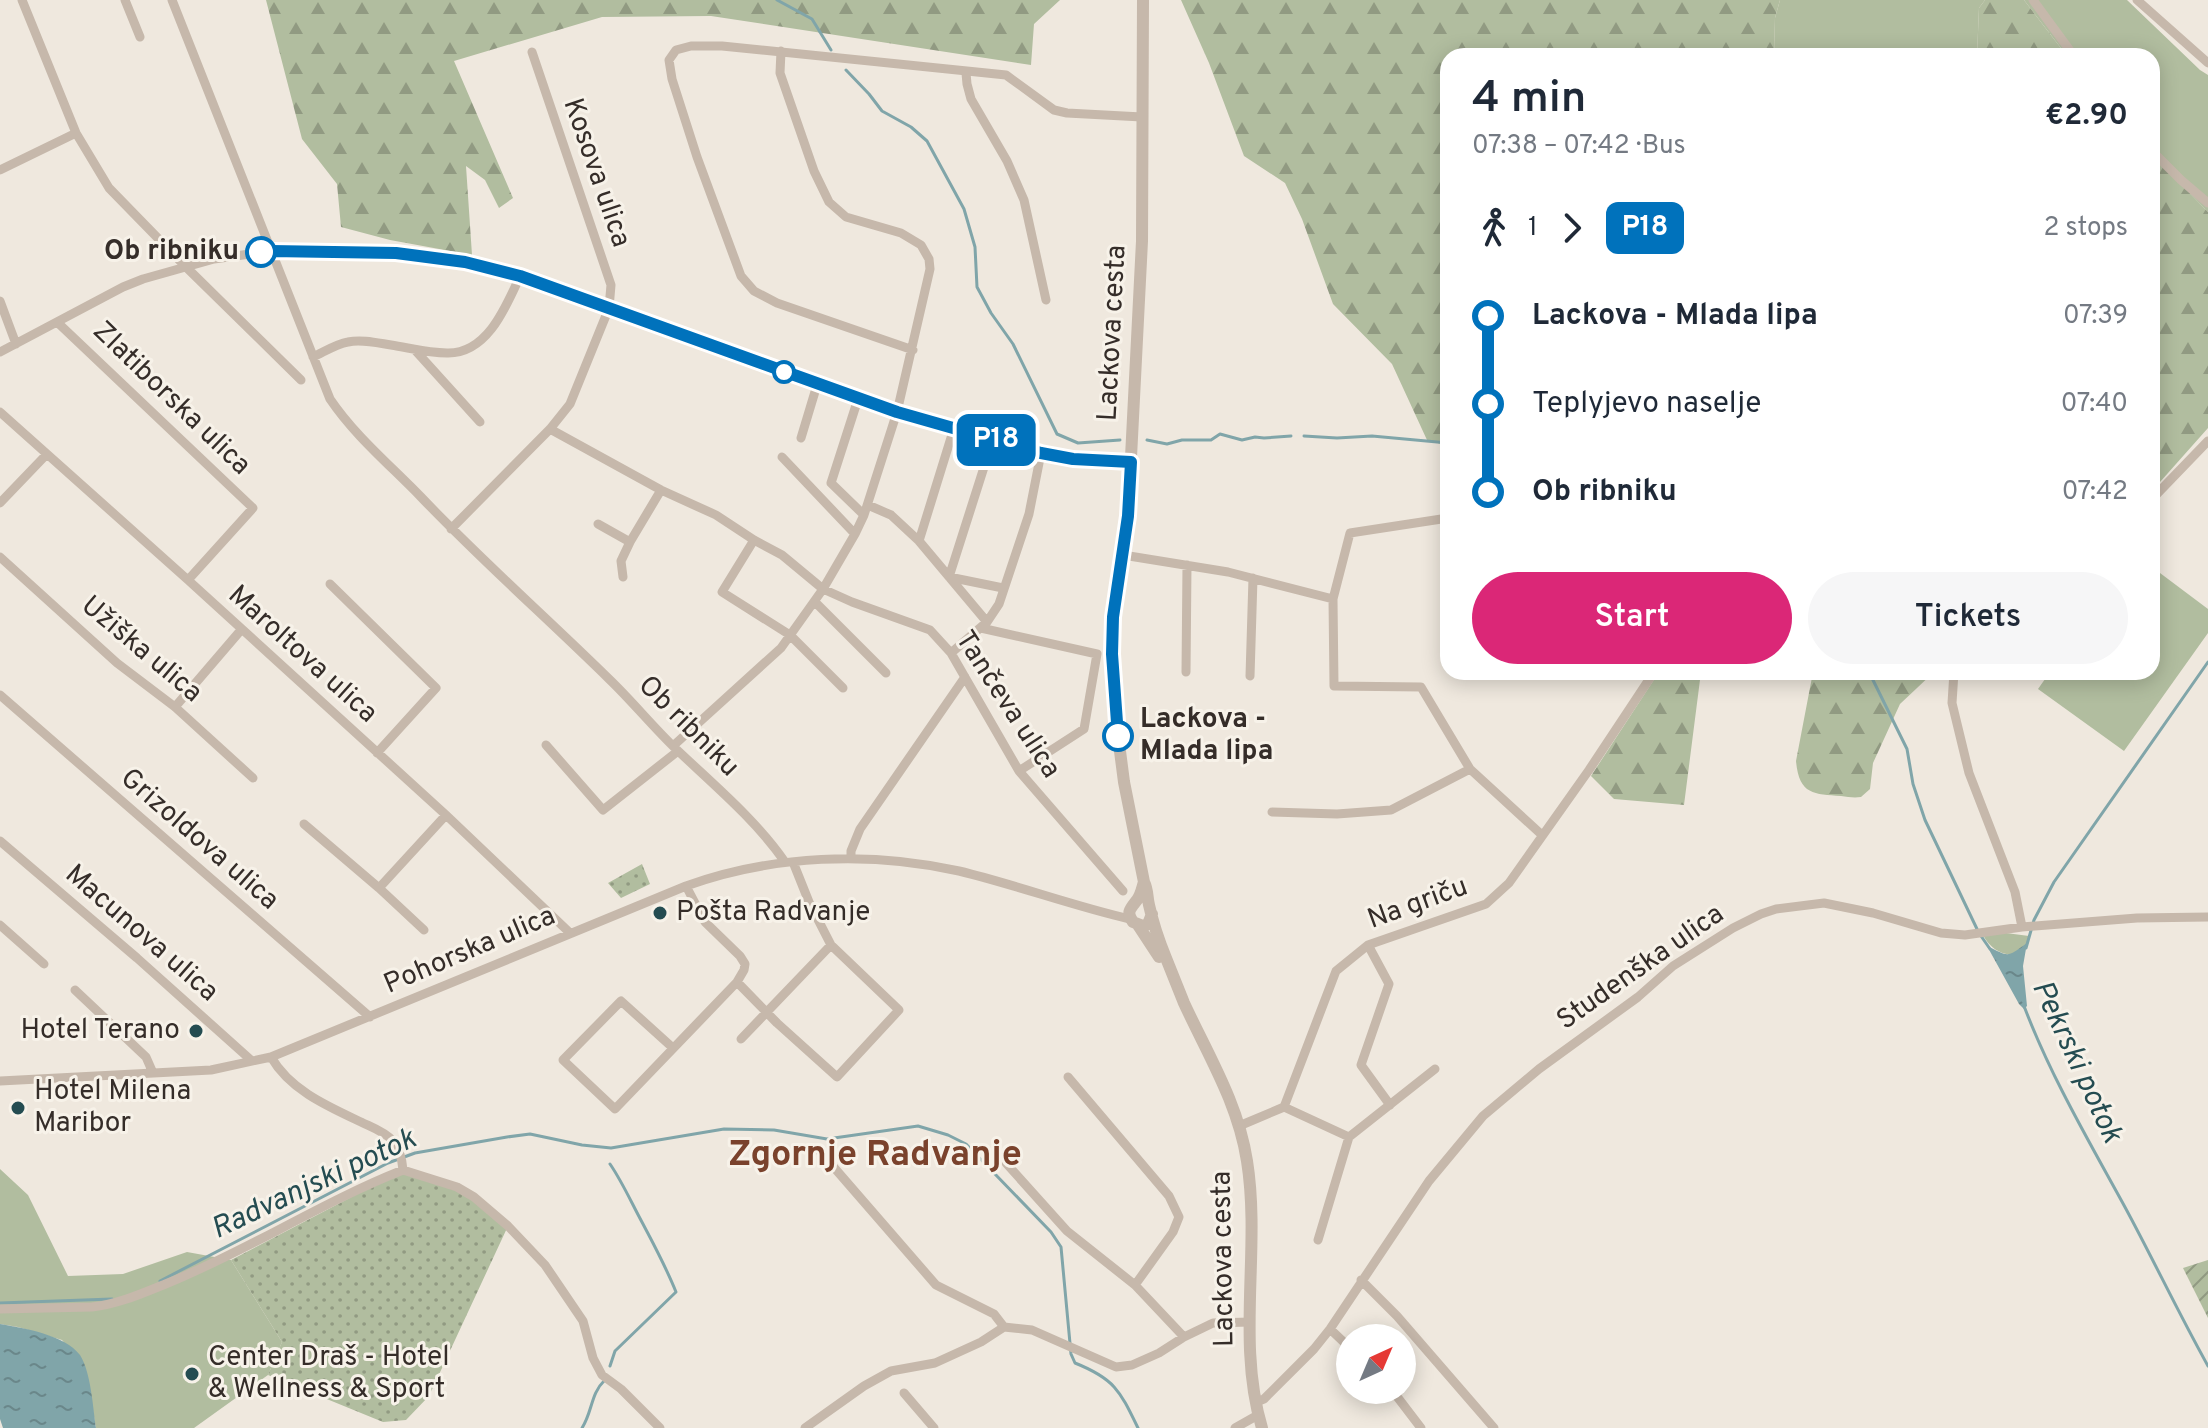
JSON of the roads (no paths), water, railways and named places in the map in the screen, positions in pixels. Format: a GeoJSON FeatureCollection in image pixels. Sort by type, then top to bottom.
{"type":"FeatureCollection","features":[{"type":"Feature","properties":{"kind":"street"},"geometry":{"type":"LineString","coordinates":[[22,0],[76,133],[109,188],[301,380]]}},
{"type":"Feature","properties":{"kind":"street"},"geometry":{"type":"LineString","coordinates":[[125,0],[140,37]]}},
{"type":"Feature","properties":{"kind":"street","name":"Ob ribniku"},"geometry":{"type":"LineString","coordinates":[[172,0],[330,399],[344,419],[451,529],[611,681],[789,862]]}},
{"type":"Feature","properties":{"kind":"street","name":"Lackova cesta"},"geometry":{"type":"LineString","coordinates":[[1143,0],[1142,241],[1128,516],[1113,617],[1117,728],[1124,782],[1148,893],[1139,912],[1152,945],[1229,1094],[1247,1161],[1250,1355],[1259,1415]]}},
{"type":"Feature","properties":{"kind":"street"},"geometry":{"type":"LineString","coordinates":[[2033,0],[2068,48]]}},
{"type":"Feature","properties":{"kind":"street"},"geometry":{"type":"LineString","coordinates":[[2137,0],[2208,63]]}},
{"type":"Feature","properties":{"kind":"street"},"geometry":{"type":"LineString","coordinates":[[913,350],[777,303],[754,291],[741,276],[672,79],[669,60],[676,50],[691,46],[722,46],[1006,75],[1054,110],[1142,117]]}},
{"type":"Feature","properties":{"kind":"street"},"geometry":{"type":"LineString","coordinates":[[546,745],[603,810],[676,749],[781,648],[815,602],[866,510],[913,350],[930,269],[929,259],[921,245],[901,233],[846,217],[829,202],[814,171],[780,73],[781,51]]}},
{"type":"Feature","properties":{"kind":"street","name":"Kosova ulica"},"geometry":{"type":"LineString","coordinates":[[532,52],[611,285],[609,308]]}},
{"type":"Feature","properties":{"kind":"street"},"geometry":{"type":"LineString","coordinates":[[966,73],[971,99],[1007,161],[1024,200],[1046,300]]}},
{"type":"Feature","properties":{"kind":"street"},"geometry":{"type":"LineString","coordinates":[[0,170],[76,133]]}},
{"type":"Feature","properties":{"kind":"street"},"geometry":{"type":"LineString","coordinates":[[2160,159],[2208,203]]}},
{"type":"Feature","properties":{"kind":"street"},"geometry":{"type":"LineString","coordinates":[[0,352],[123,287],[185,266],[271,251],[396,253],[465,262],[520,276],[858,399],[1041,453],[1073,459],[1131,462]]}},
{"type":"Feature","properties":{"kind":"street"},"geometry":{"type":"LineString","coordinates":[[313,357],[347,342],[368,341],[448,353],[462,352],[475,346],[492,328],[520,276]]}},
{"type":"Feature","properties":{"kind":"street"},"geometry":{"type":"LineString","coordinates":[[0,301],[16,344]]}},
{"type":"Feature","properties":{"kind":"street"},"geometry":{"type":"LineString","coordinates":[[451,529],[550,429],[570,404],[609,308]]}},
{"type":"Feature","properties":{"kind":"street","name":"Zlatiborska ulica"},"geometry":{"type":"LineString","coordinates":[[57,322],[253,508],[188,580]]}},
{"type":"Feature","properties":{"kind":"street"},"geometry":{"type":"LineString","coordinates":[[414,349],[480,422]]}},
{"type":"Feature","properties":{"kind":"street"},"geometry":{"type":"LineString","coordinates":[[801,438],[817,385]]}},
{"type":"Feature","properties":{"kind":"street"},"geometry":{"type":"LineString","coordinates":[[858,399],[831,483],[866,510],[891,515],[919,541],[984,625],[1097,654],[1084,729],[1019,771]]}},
{"type":"Feature","properties":{"kind":"street","name":"Maroltova ulica"},"geometry":{"type":"LineString","coordinates":[[0,412],[446,815],[570,933]]}},
{"type":"Feature","properties":{"kind":"street"},"geometry":{"type":"LineString","coordinates":[[919,541],[954,428]]}},
{"type":"Feature","properties":{"kind":"street","name":"Tančeva ulica"},"geometry":{"type":"LineString","coordinates":[[550,429],[661,490],[716,515],[782,555],[823,589],[930,630],[951,653],[1019,771],[1123,891]]}},
{"type":"Feature","properties":{"kind":"street"},"geometry":{"type":"LineString","coordinates":[[949,577],[993,439]]}},
{"type":"Feature","properties":{"kind":"street"},"geometry":{"type":"LineString","coordinates":[[2160,491],[2208,441]]}},
{"type":"Feature","properties":{"kind":"street"},"geometry":{"type":"LineString","coordinates":[[951,653],[984,625],[999,604],[1029,514],[1041,453]]}},
{"type":"Feature","properties":{"kind":"street"},"geometry":{"type":"LineString","coordinates":[[0,503],[46,455]]}},
{"type":"Feature","properties":{"kind":"street"},"geometry":{"type":"LineString","coordinates":[[782,457],[855,534]]}},
{"type":"Feature","properties":{"kind":"street"},"geometry":{"type":"LineString","coordinates":[[623,577],[621,561],[661,490]]}},
{"type":"Feature","properties":{"kind":"street"},"geometry":{"type":"LineString","coordinates":[[1440,519],[1350,533],[1333,599],[1334,686],[1421,687],[1470,769],[1542,835]]}},
{"type":"Feature","properties":{"kind":"street"},"geometry":{"type":"LineString","coordinates":[[598,524],[630,542]]}},
{"type":"Feature","properties":{"kind":"street"},"geometry":{"type":"LineString","coordinates":[[754,540],[722,592],[790,635],[843,688]]}},
{"type":"Feature","properties":{"kind":"street"},"geometry":{"type":"LineString","coordinates":[[1123,555],[1253,578],[1333,599]]}},
{"type":"Feature","properties":{"kind":"street","name":"Užiška ulica"},"geometry":{"type":"LineString","coordinates":[[0,557],[117,663],[175,707],[253,778]]}},
{"type":"Feature","properties":{"kind":"street"},"geometry":{"type":"LineString","coordinates":[[1186,672],[1187,565]]}},
{"type":"Feature","properties":{"kind":"street"},"geometry":{"type":"LineString","coordinates":[[949,577],[1003,588]]}},
{"type":"Feature","properties":{"kind":"street"},"geometry":{"type":"LineString","coordinates":[[1250,676],[1253,578]]}},
{"type":"Feature","properties":{"kind":"street"},"geometry":{"type":"LineString","coordinates":[[330,584],[436,688],[377,753]]}},
{"type":"Feature","properties":{"kind":"street"},"geometry":{"type":"LineString","coordinates":[[815,602],[886,673]]}},
{"type":"Feature","properties":{"kind":"street"},"geometry":{"type":"LineString","coordinates":[[175,707],[241,630]]}},
{"type":"Feature","properties":{"kind":"street"},"geometry":{"type":"LineString","coordinates":[[851,859],[860,829],[965,677]]}},
{"type":"Feature","properties":{"kind":"street","name":"Na griču"},"geometry":{"type":"LineString","coordinates":[[1284,1107],[1336,971],[1368,945],[1486,904],[1509,883],[1649,680]]}},
{"type":"Feature","properties":{"kind":"street"},"geometry":{"type":"LineString","coordinates":[[1953,680],[1952,703],[1969,773],[2015,892],[2024,927]]}},
{"type":"Feature","properties":{"kind":"street","name":"Grizoldova ulica"},"geometry":{"type":"LineString","coordinates":[[0,695],[370,1017]]}},
{"type":"Feature","properties":{"kind":"street"},"geometry":{"type":"LineString","coordinates":[[1272,812],[1337,814],[1391,810],[1470,769]]}},
{"type":"Feature","properties":{"kind":"street"},"geometry":{"type":"LineString","coordinates":[[379,888],[446,815]]}},
{"type":"Feature","properties":{"kind":"street"},"geometry":{"type":"LineString","coordinates":[[304,824],[424,930]]}},
{"type":"Feature","properties":{"kind":"street","name":"Macunova ulica"},"geometry":{"type":"LineString","coordinates":[[0,841],[252,1061]]}},
{"type":"Feature","properties":{"kind":"street","name":"Pohorska ulica"},"geometry":{"type":"LineString","coordinates":[[1,1080],[211,1070],[271,1057],[686,886],[742,870],[789,862],[851,859],[904,862],[961,872],[1110,913],[1139,912]]}},
{"type":"Feature","properties":{"kind":"street"},"geometry":{"type":"LineString","coordinates":[[737,982],[837,1077],[899,1010],[831,945],[789,862]]}},
{"type":"Feature","properties":{"kind":"street"},"geometry":{"type":"LineString","coordinates":[[673,1048],[621,1001],[563,1060],[615,1109],[737,982],[745,964],[705,922],[686,886]]}},
{"type":"Feature","properties":{"kind":"street","name":"Studenška ulica"},"geometry":{"type":"LineString","coordinates":[[1235,1428],[1259,1415],[1264,1399],[1314,1349],[1429,1181],[1490,1110],[1539,1069],[1638,997],[1673,966],[1733,928],[1776,909],[1824,903],[1873,913],[1941,933],[1973,934],[2137,918],[2208,917]]}},
{"type":"Feature","properties":{"kind":"street"},"geometry":{"type":"LineString","coordinates":[[0,925],[44,964]]}},
{"type":"Feature","properties":{"kind":"street"},"geometry":{"type":"LineString","coordinates":[[741,1039],[831,945]]}},
{"type":"Feature","properties":{"kind":"street"},"geometry":{"type":"LineString","coordinates":[[1368,945],[1389,984],[1361,1065],[1390,1105]]}},
{"type":"Feature","properties":{"kind":"street"},"geometry":{"type":"LineString","coordinates":[[75,990],[146,1057],[153,1073]]}},
{"type":"Feature","properties":{"kind":"street"},"geometry":{"type":"LineString","coordinates":[[271,1057],[287,1080],[303,1091],[392,1140],[403,1167]]}},
{"type":"Feature","properties":{"kind":"street"},"geometry":{"type":"LineString","coordinates":[[1318,1240],[1349,1137],[1435,1069]]}},
{"type":"Feature","properties":{"kind":"street"},"geometry":{"type":"LineString","coordinates":[[1068,1077],[1169,1196],[1179,1217],[1173,1232],[1135,1285]]}},
{"type":"Feature","properties":{"kind":"street"},"geometry":{"type":"LineString","coordinates":[[1239,1126],[1284,1107],[1349,1137]]}},
{"type":"Feature","properties":{"kind":"street"},"geometry":{"type":"LineString","coordinates":[[818,1149],[936,1285],[994,1314],[1004,1327]]}},
{"type":"Feature","properties":{"kind":"street"},"geometry":{"type":"LineString","coordinates":[[1006,1163],[1067,1231],[1135,1285],[1184,1337]]}},
{"type":"Feature","properties":{"kind":"street"},"geometry":{"type":"LineString","coordinates":[[0,1309],[92,1307],[132,1297],[218,1260],[403,1167],[457,1187],[508,1226],[545,1265],[583,1321],[593,1358],[602,1375],[621,1389],[660,1428]]}},
{"type":"Feature","properties":{"kind":"street"},"geometry":{"type":"LineString","coordinates":[[1361,1280],[1397,1316],[1494,1428]]}},
{"type":"Feature","properties":{"kind":"street"},"geometry":{"type":"LineString","coordinates":[[809,1425],[891,1371],[935,1363],[981,1342],[1004,1327],[1032,1330],[1108,1365],[1125,1367],[1159,1353],[1213,1323],[1250,1322]]}},
{"type":"Feature","properties":{"kind":"street"},"geometry":{"type":"LineString","coordinates":[[1330,1329],[1336,1335]]}},
{"type":"Feature","properties":{"kind":"street"},"geometry":{"type":"LineString","coordinates":[[904,1393],[934,1428]]}},
{"type":"Feature","properties":{"kind":"street"},"geometry":{"type":"LineString","coordinates":[[1403,1404],[1421,1428]]}},
{"type":"Feature","properties":{"kind":"water"},"geometry":{"type":"Polygon","coordinates":[[[2027,943],[2023,966],[2027,1006],[2024,1009],[1987,946],[2008,954],[2027,943]]]}},
{"type":"Feature","properties":{"kind":"water"},"geometry":{"type":"Polygon","coordinates":[[[0,1324],[54,1337],[80,1355],[89,1380],[96,1428],[3,1428],[0,1419],[0,1324]]]}},
{"type":"Feature","properties":{"kind":"waterway"},"geometry":{"type":"LineString","coordinates":[[777,0],[812,19],[831,50]]}},
{"type":"Feature","properties":{"kind":"waterway"},"geometry":{"type":"LineString","coordinates":[[846,70],[882,111],[911,127],[927,141],[964,209],[975,247],[977,287],[1013,344],[1057,434],[1078,443],[1120,440]]}},
{"type":"Feature","properties":{"kind":"waterway"},"geometry":{"type":"LineString","coordinates":[[1147,440],[1167,444],[1182,440],[1211,440],[1220,434],[1242,440],[1291,436]]}},
{"type":"Feature","properties":{"kind":"waterway"},"geometry":{"type":"LineString","coordinates":[[1304,436],[1372,436],[1440,442]]}},
{"type":"Feature","properties":{"kind":"waterway","name":"Pekrski potok"},"geometry":{"type":"LineString","coordinates":[[2026,948],[2034,920],[2054,882],[2208,662]]}},
{"type":"Feature","properties":{"kind":"waterway"},"geometry":{"type":"LineString","coordinates":[[1873,680],[1907,749],[1913,784],[1925,820],[1977,929]]}},
{"type":"Feature","properties":{"kind":"waterway"},"geometry":{"type":"LineString","coordinates":[[1981,936],[1990,949]]}},
{"type":"Feature","properties":{"kind":"waterway","name":"Pekrski potok"},"geometry":{"type":"LineString","coordinates":[[2024,1006],[2059,1084],[2208,1366]]}},
{"type":"Feature","properties":{"kind":"waterway","name":"Radvanjski potok"},"geometry":{"type":"LineString","coordinates":[[160,1281],[388,1163],[415,1153],[530,1134],[611,1148],[724,1129],[774,1130],[827,1139],[918,1126],[966,1144],[1051,1232],[1061,1247],[1071,1354],[1075,1363],[1099,1375],[1115,1388],[1138,1428]]}},
{"type":"Feature","properties":{"kind":"waterway"},"geometry":{"type":"LineString","coordinates":[[610,1164],[676,1292],[615,1351],[610,1366]]}},
{"type":"Feature","properties":{"kind":"waterway","name":"Radvanjski potok"},"geometry":{"type":"LineString","coordinates":[[0,1303],[112,1299]]}},
{"type":"Feature","properties":{"kind":"waterway"},"geometry":{"type":"LineString","coordinates":[[582,1428],[596,1391],[604,1381]]}},
{"type":"Feature","properties":{"kind":"place","name":"Ob ribniku"},"geometry":{"type":"Point","coordinates":[261,252]}},
{"type":"Feature","properties":{"kind":"place","name":"Lackova - Mlada lipa"},"geometry":{"type":"Point","coordinates":[1118,736]}},
{"type":"Feature","properties":{"kind":"place","name":"Pošta Radvanje"},"geometry":{"type":"Point","coordinates":[660,913]}},
{"type":"Feature","properties":{"kind":"place","name":"Hotel Terano"},"geometry":{"type":"Point","coordinates":[196,1031]}},
{"type":"Feature","properties":{"kind":"place","name":"Hotel Milena Maribor"},"geometry":{"type":"Point","coordinates":[18,1108]}},
{"type":"Feature","properties":{"kind":"place","name":"Center Draš - Hotel & Wellness & Sport"},"geometry":{"type":"Point","coordinates":[192,1374]}},
{"type":"Feature","properties":{"kind":"district","name":"Zgornje Radvanje"},"geometry":{"type":"Point","coordinates":[875,1156]}}]}
